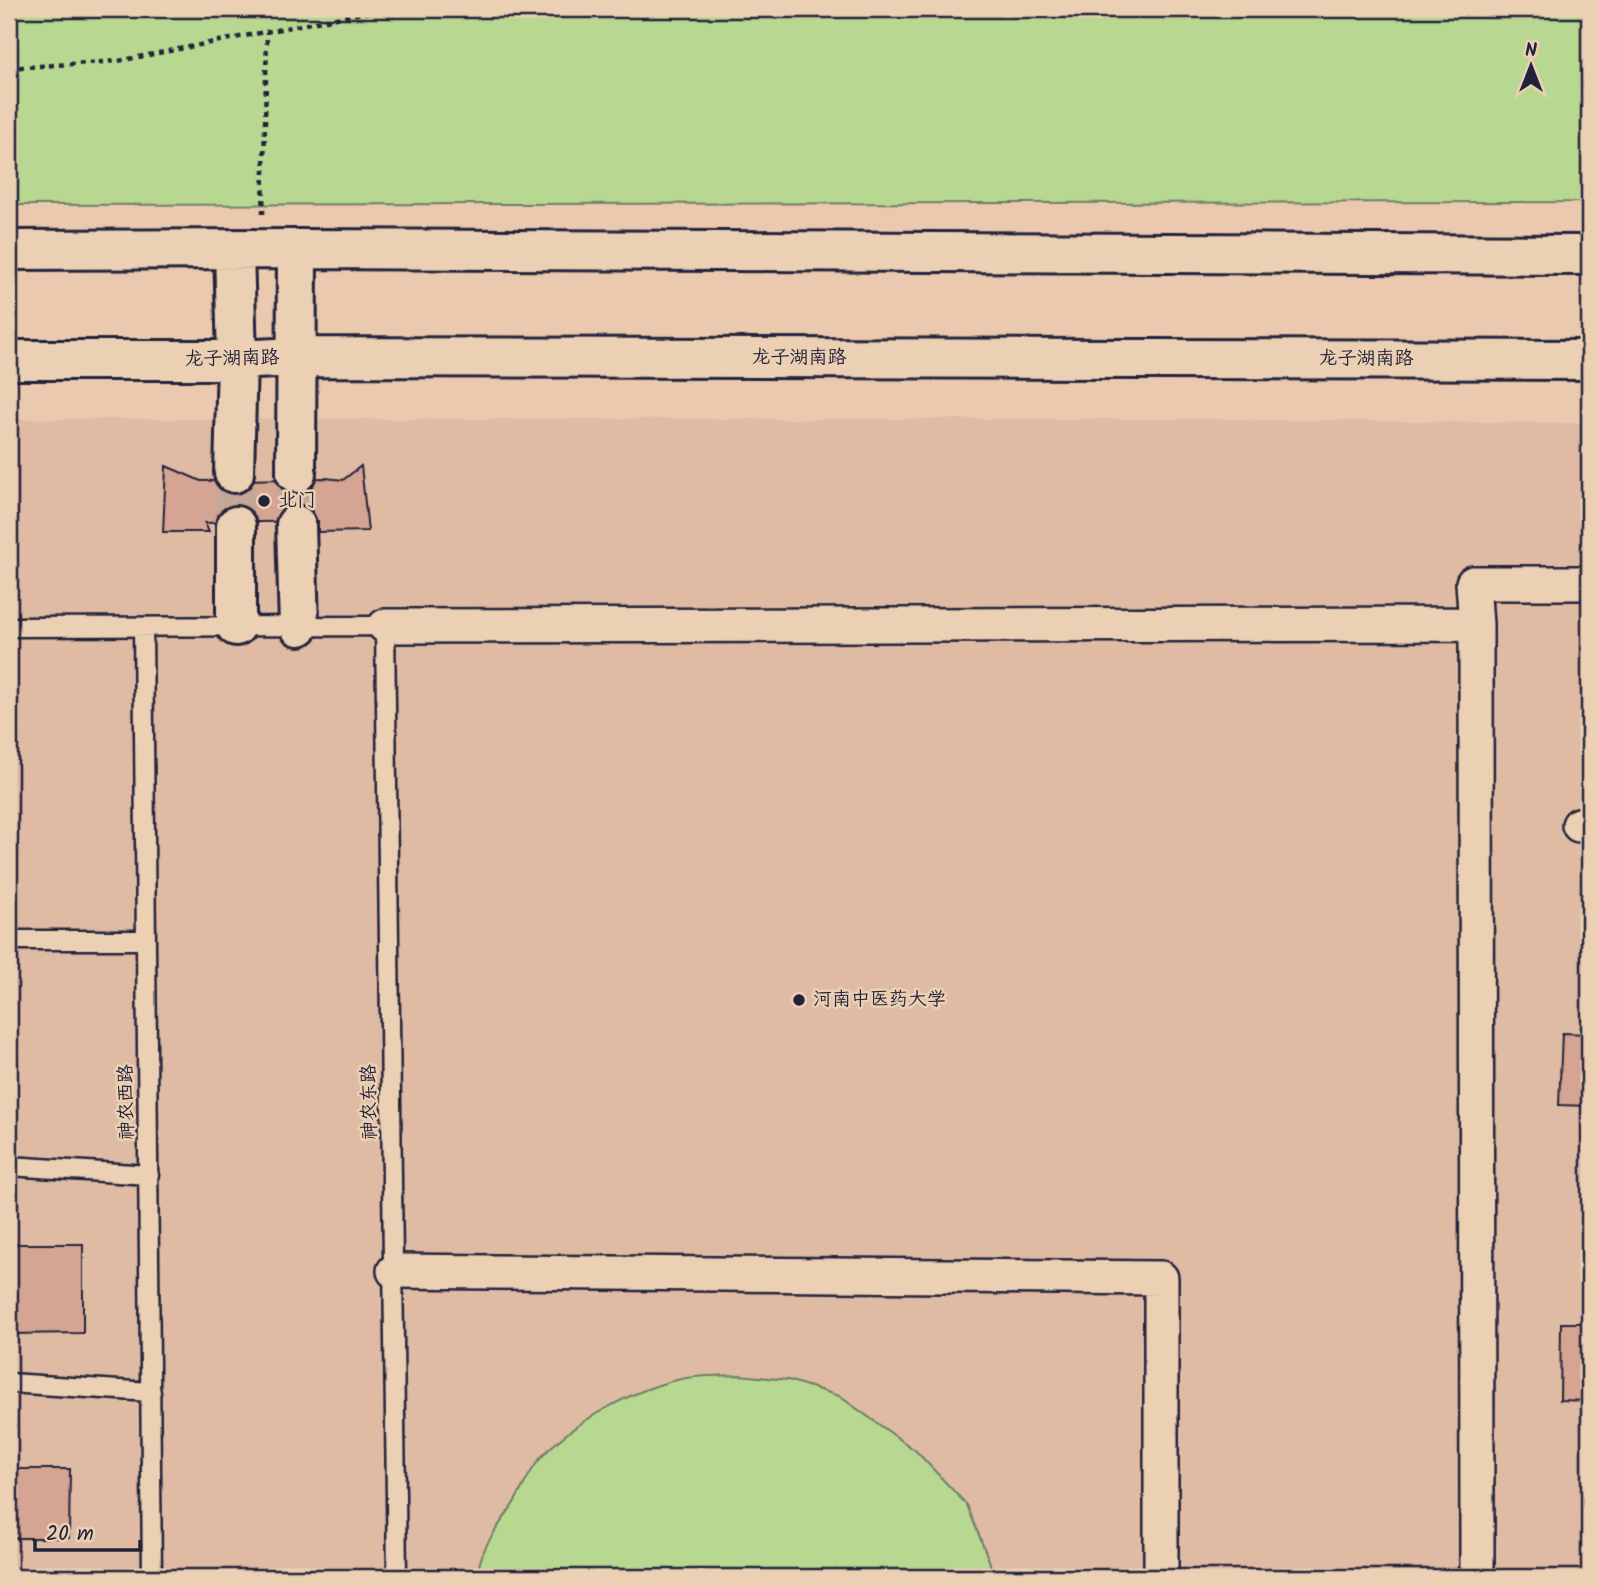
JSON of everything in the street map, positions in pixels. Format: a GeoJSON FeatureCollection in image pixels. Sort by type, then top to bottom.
{"type":"FeatureCollection","features":[{"type":"Feature","properties":{"kind":"street"},"geometry":{"type":"LineString","coordinates":[[265,249],[296,357],[296,473]]}},
{"type":"Feature","properties":{"kind":"street"},"geometry":{"type":"LineString","coordinates":[[234,473],[237,360],[265,249]]}},
{"type":"Feature","properties":{"kind":"street"},"geometry":{"type":"LineString","coordinates":[[9,250],[1589,255]]}},
{"type":"Feature","properties":{"kind":"street","name":"龙子湖南路"},"geometry":{"type":"LineString","coordinates":[[9,359],[237,360],[296,357],[1589,360]]}},
{"type":"Feature","properties":{"kind":"street"},"geometry":{"type":"LineString","coordinates":[[296,525],[299,626]]}},
{"type":"Feature","properties":{"kind":"street"},"geometry":{"type":"LineString","coordinates":[[236,526],[236,626]]}},
{"type":"Feature","properties":{"kind":"street"},"geometry":{"type":"LineString","coordinates":[[1477,1577],[1476,624],[1473,583],[1589,583]]}},
{"type":"Feature","properties":{"kind":"street"},"geometry":{"type":"LineString","coordinates":[[385,626],[1476,624]]}},
{"type":"Feature","properties":{"kind":"street"},"geometry":{"type":"LineString","coordinates":[[394,1271],[1161,1278],[1161,1577]]}},
{"type":"Feature","properties":{"kind":"lane"},"geometry":{"type":"LineString","coordinates":[[9,627],[385,626]]}},
{"type":"Feature","properties":{"kind":"lane","name":"神农东路"},"geometry":{"type":"LineString","coordinates":[[385,626],[397,1577]]}},
{"type":"Feature","properties":{"kind":"lane","name":"神农西路"},"geometry":{"type":"LineString","coordinates":[[143,627],[152,1577]]}},
{"type":"Feature","properties":{"kind":"lane"},"geometry":{"type":"LineString","coordinates":[[9,940],[146,940]]}},
{"type":"Feature","properties":{"kind":"lane"},"geometry":{"type":"LineString","coordinates":[[9,1166],[149,1175]]}},
{"type":"Feature","properties":{"kind":"lane"},"geometry":{"type":"LineString","coordinates":[[9,1383],[150,1392]]}},
{"type":"Feature","properties":{"kind":"path"},"geometry":{"type":"LineString","coordinates":[[9,68],[118,61],[382,9]]}},
{"type":"Feature","properties":{"kind":"path"},"geometry":{"type":"LineString","coordinates":[[265,249],[267,32]]}},
{"type":"Feature","properties":{"kind":"shaded area","name":"河南中医药大学"},"geometry":{"type":"Polygon","coordinates":[[[9,419],[1209,419],[1589,423],[1589,1577],[9,1577],[9,419]]]}},
{"type":"Feature","properties":{"kind":"green space"},"geometry":{"type":"Polygon","coordinates":[[[9,9],[1589,9],[1589,202],[9,205],[9,9]]]}},
{"type":"Feature","properties":{"kind":"green space"},"geometry":{"type":"Polygon","coordinates":[[[739,1375],[788,1380],[839,1396],[916,1451],[967,1505],[990,1563],[990,1577],[478,1577],[485,1549],[531,1471],[552,1446],[568,1433],[604,1409],[663,1384],[695,1377],[739,1375]]]}},
{"type":"Feature","properties":{"kind":"building","name":"北门"},"geometry":{"type":"Polygon","coordinates":[[[166,466],[201,481],[326,478],[343,480],[361,466],[368,531],[318,532],[318,521],[205,523],[209,532],[163,532],[166,466]]]}},
{"type":"Feature","properties":{"kind":"building"},"geometry":{"type":"Polygon","coordinates":[[[1562,1033],[1589,1034],[1589,1106],[1559,1105],[1562,1033]]]}},
{"type":"Feature","properties":{"kind":"building"},"geometry":{"type":"Polygon","coordinates":[[[9,1244],[83,1244],[83,1333],[9,1334],[9,1244]]]}},
{"type":"Feature","properties":{"kind":"building"},"geometry":{"type":"Polygon","coordinates":[[[1561,1323],[1589,1323],[1589,1401],[1560,1400],[1561,1323]]]}},
{"type":"Feature","properties":{"kind":"building"},"geometry":{"type":"Polygon","coordinates":[[[9,1469],[70,1469],[69,1538],[9,1538],[9,1469]]]}},
{"type":"Feature","properties":{"kind":"tunnel"},"geometry":{"type":"LineString","coordinates":[[234,473],[236,526]]}},
{"type":"Feature","properties":{"kind":"tunnel"},"geometry":{"type":"LineString","coordinates":[[296,473],[296,525]]}},
{"type":"Feature","properties":{"kind":"place","name":"北门"},"geometry":{"type":"Point","coordinates":[264,501]}},
{"type":"Feature","properties":{"kind":"place","name":"河南中医药大学"},"geometry":{"type":"Point","coordinates":[799,1000]}}]}
